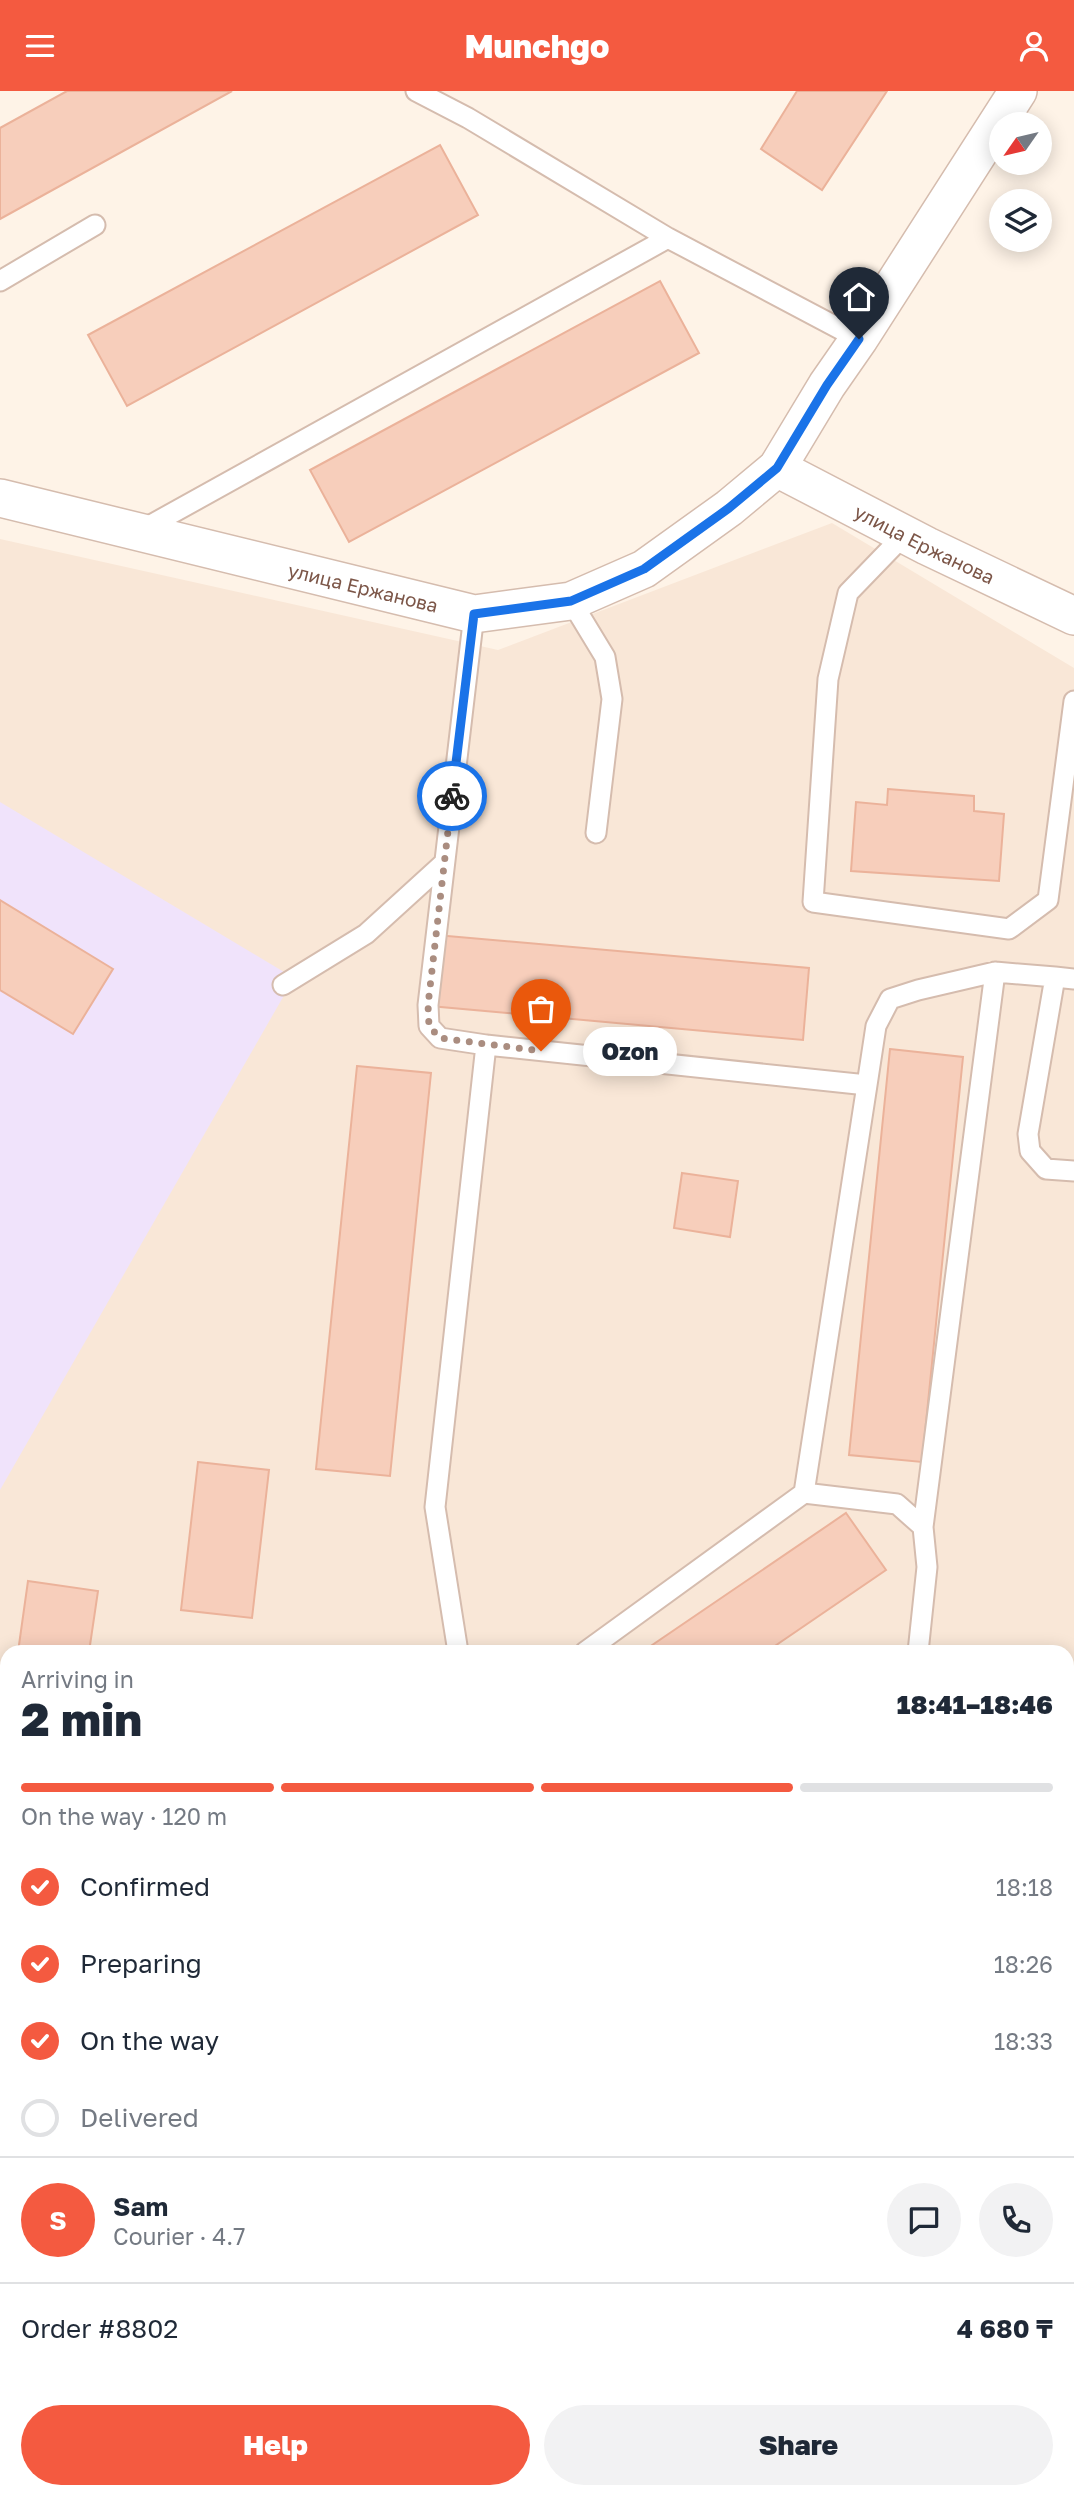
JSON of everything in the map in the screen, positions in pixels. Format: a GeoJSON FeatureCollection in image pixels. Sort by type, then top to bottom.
{"type":"FeatureCollection","features":[{"type":"Feature","properties":{"kind":"street","name":"улица Ержанова"},"geometry":{"type":"LineString","coordinates":[[0,498],[474,614],[571,601],[644,569],[729,508],[777,468],[827,385],[1018,91]]}},
{"type":"Feature","properties":{"kind":"street","name":"улица Ержанова"},"geometry":{"type":"LineString","coordinates":[[777,468],[1074,616]]}},
{"type":"Feature","properties":{"kind":"lane"},"geometry":{"type":"LineString","coordinates":[[416,91],[468,118],[668,237],[859,339]]}},
{"type":"Feature","properties":{"kind":"lane"},"geometry":{"type":"LineString","coordinates":[[0,281],[95,225]]}},
{"type":"Feature","properties":{"kind":"lane"},"geometry":{"type":"LineString","coordinates":[[140,531],[668,237]]}},
{"type":"Feature","properties":{"kind":"lane"},"geometry":{"type":"LineString","coordinates":[[905,534],[848,593],[828,679],[813,902],[1009,929],[1048,900],[1074,701]]}},
{"type":"Feature","properties":{"kind":"lane"},"geometry":{"type":"LineString","coordinates":[[571,601],[604,657],[612,699],[596,832]]}},
{"type":"Feature","properties":{"kind":"lane"},"geometry":{"type":"LineString","coordinates":[[474,614],[428,1005],[429,1026],[440,1038],[486,1045],[867,1085]]}},
{"type":"Feature","properties":{"kind":"lane"},"geometry":{"type":"LineString","coordinates":[[283,985],[366,934],[444,863]]}},
{"type":"Feature","properties":{"kind":"lane"},"geometry":{"type":"LineString","coordinates":[[919,1645],[927,1567],[923,1527],[995,972]]}},
{"type":"Feature","properties":{"kind":"lane"},"geometry":{"type":"LineString","coordinates":[[804,1493],[877,1025],[890,999],[995,972],[1064,978],[1028,1134],[1030,1150],[1046,1169],[1074,1171]]}},
{"type":"Feature","properties":{"kind":"lane"},"geometry":{"type":"LineString","coordinates":[[457,1645],[435,1507],[486,1045]]}},
{"type":"Feature","properties":{"kind":"lane"},"geometry":{"type":"LineString","coordinates":[[594,1645],[804,1493],[897,1504],[923,1527]]}},
{"type":"Feature","properties":{"kind":"shaded area"},"geometry":{"type":"Polygon","coordinates":[[[832,523],[1074,668],[1074,1645],[0,1645],[0,539],[498,650],[832,523]]]}},
{"type":"Feature","properties":{"kind":"shaded area"},"geometry":{"type":"Polygon","coordinates":[[[0,802],[294,978],[0,1490],[0,802]]]}},
{"type":"Feature","properties":{"kind":"building"},"geometry":{"type":"Polygon","coordinates":[[[67,91],[232,91],[0,219],[0,128],[67,91]]]}},
{"type":"Feature","properties":{"kind":"building"},"geometry":{"type":"Polygon","coordinates":[[[797,91],[887,91],[822,190],[761,149],[797,91]]]}},
{"type":"Feature","properties":{"kind":"building"},"geometry":{"type":"Polygon","coordinates":[[[440,145],[478,215],[127,406],[88,335],[440,145]]]}},
{"type":"Feature","properties":{"kind":"building"},"geometry":{"type":"Polygon","coordinates":[[[660,281],[699,353],[349,542],[310,470],[660,281]]]}},
{"type":"Feature","properties":{"kind":"building"},"geometry":{"type":"Polygon","coordinates":[[[888,789],[974,796],[974,811],[1004,814],[999,881],[851,871],[856,802],[887,805],[888,789]]]}},
{"type":"Feature","properties":{"kind":"building"},"geometry":{"type":"Polygon","coordinates":[[[0,900],[113,969],[73,1034],[0,990],[0,900]]]}},
{"type":"Feature","properties":{"kind":"building"},"geometry":{"type":"Polygon","coordinates":[[[436,935],[809,968],[803,1040],[430,1006],[436,935]]]}},
{"type":"Feature","properties":{"kind":"building"},"geometry":{"type":"Polygon","coordinates":[[[890,1049],[963,1057],[922,1462],[849,1455],[890,1049]]]}},
{"type":"Feature","properties":{"kind":"building"},"geometry":{"type":"Polygon","coordinates":[[[357,1066],[431,1073],[390,1476],[316,1469],[357,1066]]]}},
{"type":"Feature","properties":{"kind":"building"},"geometry":{"type":"Polygon","coordinates":[[[682,1173],[738,1181],[730,1237],[674,1228],[682,1173]]]}},
{"type":"Feature","properties":{"kind":"building"},"geometry":{"type":"Polygon","coordinates":[[[198,1462],[269,1470],[252,1618],[181,1610],[198,1462]]]}},
{"type":"Feature","properties":{"kind":"building"},"geometry":{"type":"Polygon","coordinates":[[[846,1513],[886,1570],[776,1645],[652,1645],[846,1513]]]}},
{"type":"Feature","properties":{"kind":"building"},"geometry":{"type":"Polygon","coordinates":[[[28,1581],[98,1591],[90,1645],[19,1645],[28,1581]]]}},
{"type":"Feature","properties":{"kind":"way so far"},"geometry":{"type":"LineString","coordinates":[[452,796],[428,1005],[429,1026],[440,1038],[541,1051]]}},
{"type":"Feature","properties":{"kind":"place","name":"Ozon"},"geometry":{"type":"Point","coordinates":[541,1051]}},
{"type":"Feature","properties":{"kind":"route"},"geometry":{"type":"LineString","coordinates":[[452,796],[474,614],[571,601],[644,569],[729,508],[777,468],[827,385],[859,339]]}}]}
